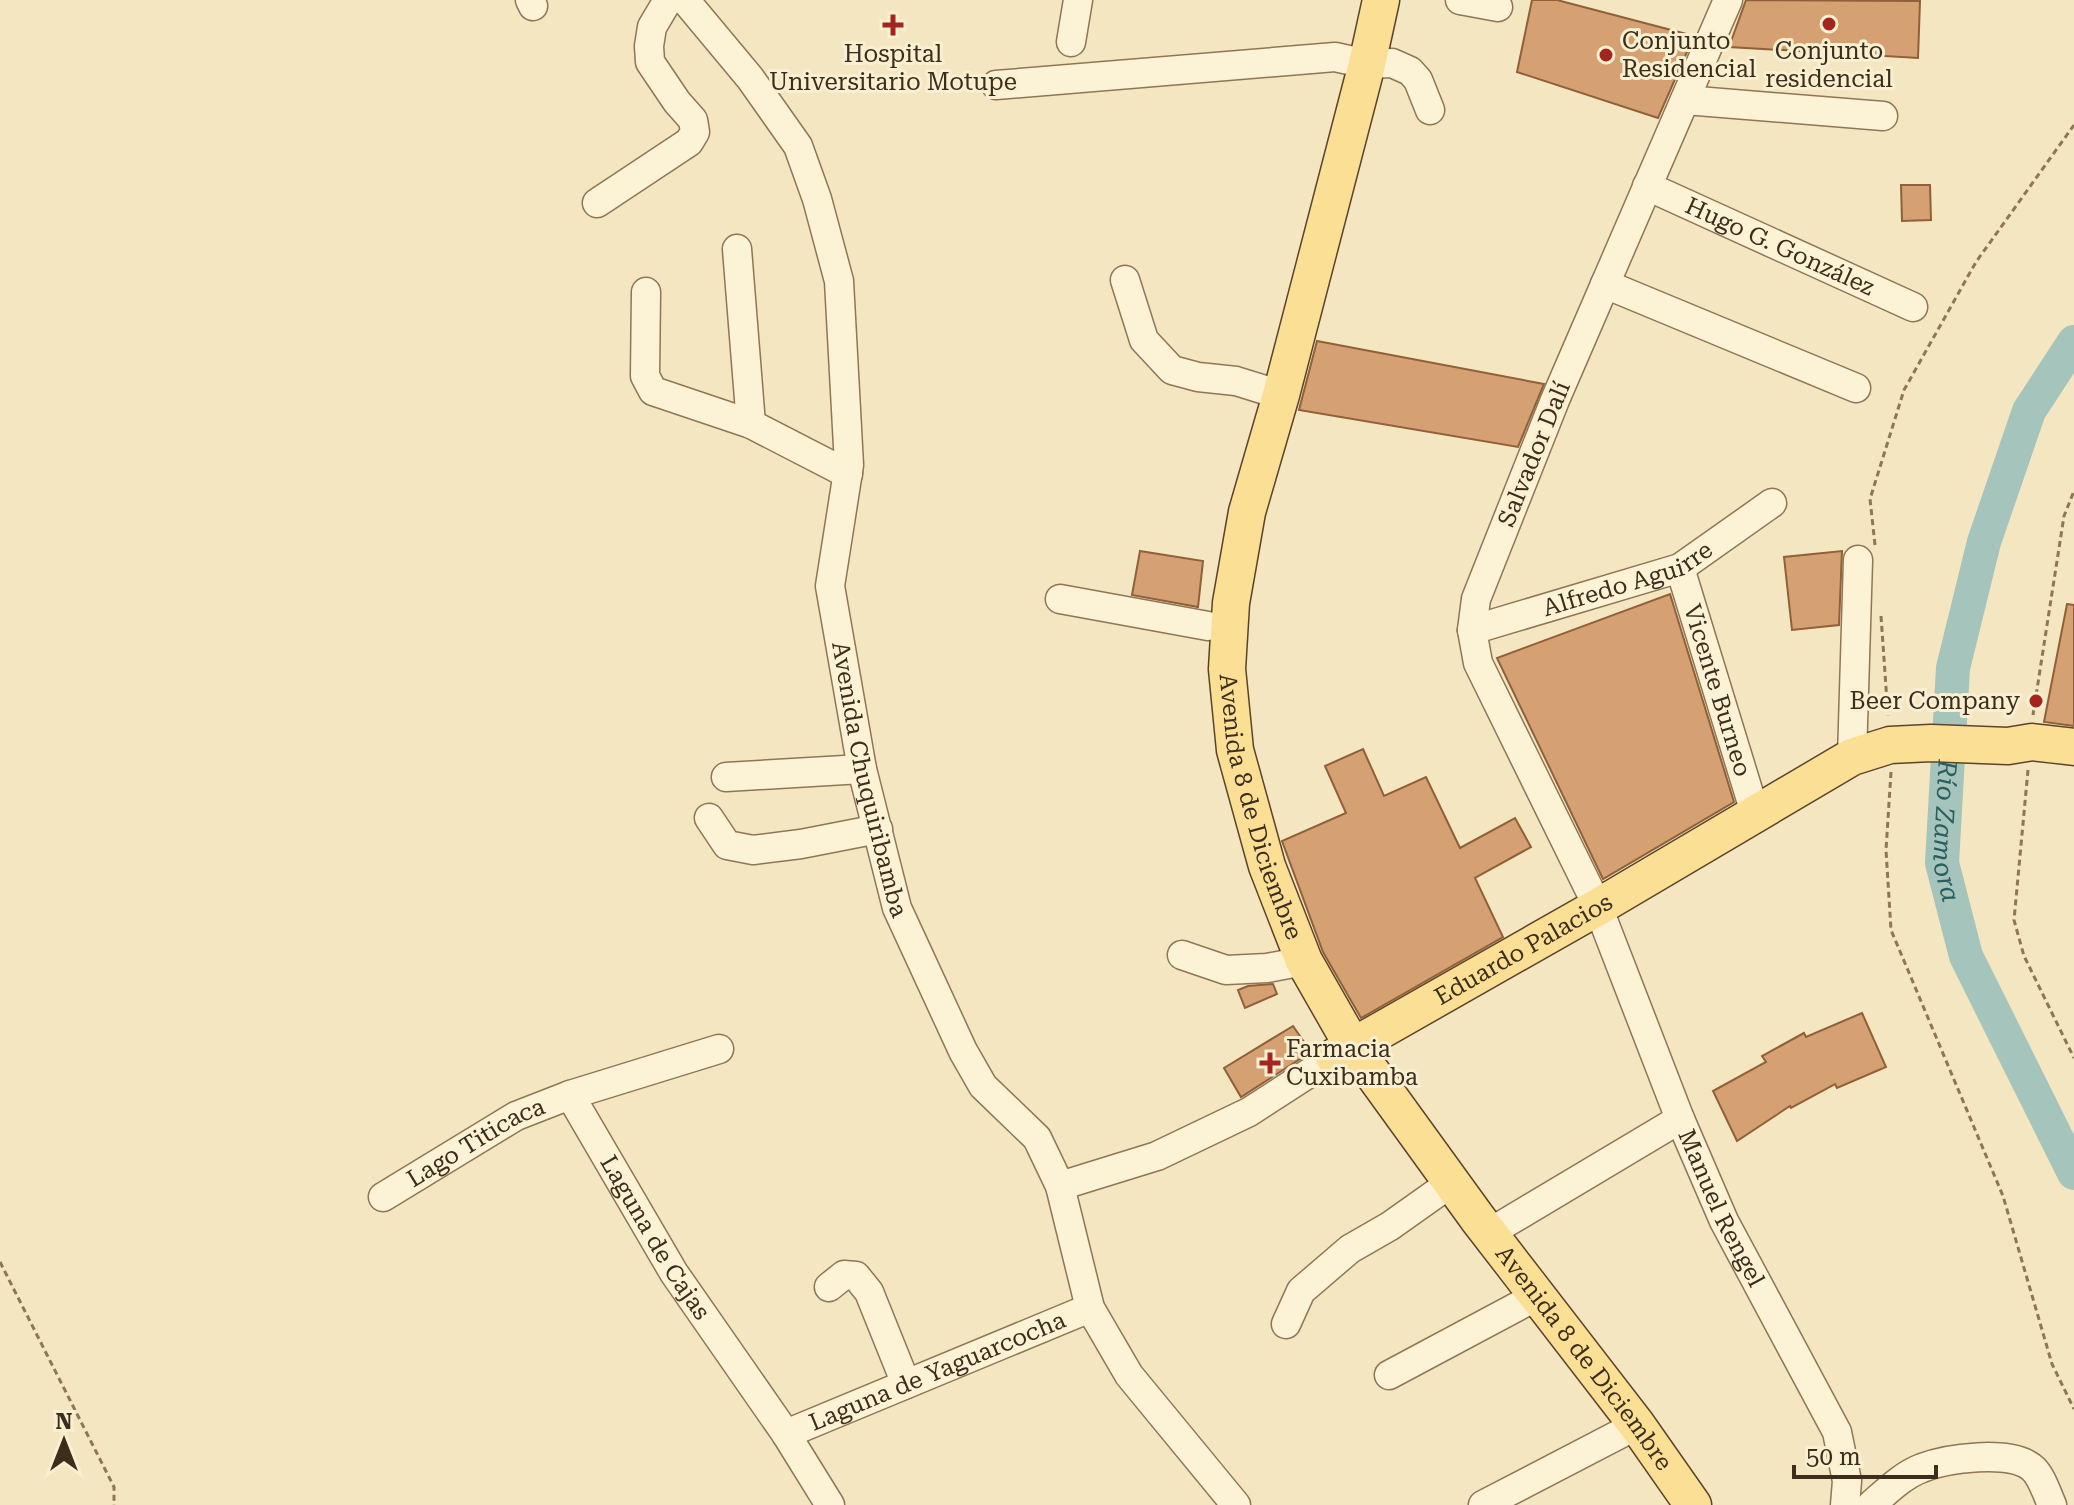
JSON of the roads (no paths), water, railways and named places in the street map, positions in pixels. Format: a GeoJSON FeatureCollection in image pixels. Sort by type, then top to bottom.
{"type":"FeatureCollection","features":[{"type":"Feature","properties":{"kind":"main road","name":"Avenida 8 de Diciembre"},"geometry":{"type":"LineString","coordinates":[[1358,62],[1362,0]]}},
{"type":"Feature","properties":{"kind":"main road","name":"Avenida 8 de Diciembre"},"geometry":{"type":"LineString","coordinates":[[1295,963],[1235,750],[1227,669],[1231,603],[1270,392],[1358,62],[1381,0]]}},
{"type":"Feature","properties":{"kind":"main road","name":"Avenida 8 de Diciembre"},"geometry":{"type":"LineString","coordinates":[[1270,392],[1227,506],[1208,626],[1206,670],[1213,750],[1247,872],[1343,1051],[1438,1192],[1530,1300],[1627,1430],[1693,1505]]}},
{"type":"Feature","properties":{"kind":"main road","name":"Eduardo Palacios"},"geometry":{"type":"LineString","coordinates":[[1343,1051],[1598,907],[1852,757],[1890,745],[1931,743],[2015,749]]}},
{"type":"Feature","properties":{"kind":"main road"},"geometry":{"type":"LineString","coordinates":[[2015,749],[2074,747]]}},
{"type":"Feature","properties":{"kind":"main road"},"geometry":{"type":"LineString","coordinates":[[2015,749],[2074,771]]}},
{"type":"Feature","properties":{"kind":"main road","name":"Avenida 8 de Diciembre"},"geometry":{"type":"LineString","coordinates":[[1343,1051],[1489,1233],[1530,1300]]}},
{"type":"Feature","properties":{"kind":"main road","name":"Avenida 8 de Diciembre"},"geometry":{"type":"LineString","coordinates":[[1627,1430],[1667,1505]]}},
{"type":"Feature","properties":{"kind":"street"},"geometry":{"type":"LineString","coordinates":[[597,203],[689,142],[695,132],[693,120],[650,62],[652,27],[668,0]]}},
{"type":"Feature","properties":{"kind":"street","name":"Avenida Chuquiribamba"},"geometry":{"type":"LineString","coordinates":[[685,0],[750,78],[798,146],[817,199],[839,281],[848,474],[830,586],[862,769],[897,908],[963,1051],[983,1086],[1037,1138],[1060,1186],[1090,1308],[1129,1375],[1236,1505]]}},
{"type":"Feature","properties":{"kind":"street"},"geometry":{"type":"LineString","coordinates":[[1071,42],[1078,0]]}},
{"type":"Feature","properties":{"kind":"street"},"geometry":{"type":"LineString","coordinates":[[1460,0],[1498,7]]}},
{"type":"Feature","properties":{"kind":"street","name":"Salvador Dalí"},"geometry":{"type":"LineString","coordinates":[[1598,907],[1478,663],[1472,630],[1476,599],[1555,400],[1728,0]]}},
{"type":"Feature","properties":{"kind":"street"},"geometry":{"type":"LineString","coordinates":[[996,85],[1335,57],[1358,62],[1392,63],[1410,71],[1418,80],[1430,110]]}},
{"type":"Feature","properties":{"kind":"street"},"geometry":{"type":"LineString","coordinates":[[1685,100],[1883,116]]}},
{"type":"Feature","properties":{"kind":"street","name":"Hugo G. González"},"geometry":{"type":"LineString","coordinates":[[1647,186],[1913,307]]}},
{"type":"Feature","properties":{"kind":"street"},"geometry":{"type":"LineString","coordinates":[[737,249],[751,424]]}},
{"type":"Feature","properties":{"kind":"street"},"geometry":{"type":"LineString","coordinates":[[1125,280],[1144,340],[1172,370],[1198,377],[1236,381],[1270,392]]}},
{"type":"Feature","properties":{"kind":"street"},"geometry":{"type":"LineString","coordinates":[[1605,284],[1856,388]]}},
{"type":"Feature","properties":{"kind":"street"},"geometry":{"type":"LineString","coordinates":[[646,292],[645,376],[653,391],[751,424],[848,474]]}},
{"type":"Feature","properties":{"kind":"street","name":"Alfredo Aguirre"},"geometry":{"type":"LineString","coordinates":[[1472,630],[1680,568],[1772,503]]}},
{"type":"Feature","properties":{"kind":"street"},"geometry":{"type":"LineString","coordinates":[[1852,757],[1858,560]]}},
{"type":"Feature","properties":{"kind":"street","name":"Vicente Burneo"},"geometry":{"type":"LineString","coordinates":[[1680,568],[1755,813]]}},
{"type":"Feature","properties":{"kind":"street"},"geometry":{"type":"LineString","coordinates":[[1060,599],[1208,626]]}},
{"type":"Feature","properties":{"kind":"street"},"geometry":{"type":"LineString","coordinates":[[726,777],[862,769]]}},
{"type":"Feature","properties":{"kind":"street"},"geometry":{"type":"LineString","coordinates":[[709,818],[727,845],[753,850],[878,829]]}},
{"type":"Feature","properties":{"kind":"street","name":"Manuel Rengel"},"geometry":{"type":"LineString","coordinates":[[1598,907],[1680,1119],[1724,1221],[1837,1432],[1847,1481],[1845,1505]]}},
{"type":"Feature","properties":{"kind":"street"},"geometry":{"type":"LineString","coordinates":[[1182,955],[1226,970],[1295,963]]}},
{"type":"Feature","properties":{"kind":"street"},"geometry":{"type":"LineString","coordinates":[[570,1095],[719,1049]]}},
{"type":"Feature","properties":{"kind":"street","name":"Eduardo Palacios"},"geometry":{"type":"LineString","coordinates":[[1060,1186],[1157,1156],[1249,1112],[1343,1051]]}},
{"type":"Feature","properties":{"kind":"street","name":"Lago Titicaca"},"geometry":{"type":"LineString","coordinates":[[383,1197],[516,1116],[570,1095]]}},
{"type":"Feature","properties":{"kind":"street","name":"Laguna de Cajas"},"geometry":{"type":"LineString","coordinates":[[570,1095],[674,1273],[786,1434],[830,1505]]}},
{"type":"Feature","properties":{"kind":"street"},"geometry":{"type":"LineString","coordinates":[[1489,1233],[1680,1119]]}},
{"type":"Feature","properties":{"kind":"street"},"geometry":{"type":"LineString","coordinates":[[1286,1324],[1301,1291],[1350,1249],[1390,1226],[1438,1192]]}},
{"type":"Feature","properties":{"kind":"street"},"geometry":{"type":"LineString","coordinates":[[829,1287],[844,1275],[856,1276],[863,1284],[906,1384]]}},
{"type":"Feature","properties":{"kind":"street"},"geometry":{"type":"LineString","coordinates":[[1389,1375],[1530,1300]]}},
{"type":"Feature","properties":{"kind":"street","name":"Laguna de Yaguarcocha"},"geometry":{"type":"LineString","coordinates":[[786,1434],[1090,1308]]}},
{"type":"Feature","properties":{"kind":"street"},"geometry":{"type":"LineString","coordinates":[[1483,1505],[1627,1430]]}},
{"type":"Feature","properties":{"kind":"street"},"geometry":{"type":"LineString","coordinates":[[1871,1505],[1921,1468],[1960,1460],[2010,1457],[2034,1468],[2052,1505]]}},
{"type":"Feature","properties":{"kind":"waterway","name":"Río Zamora"},"geometry":{"type":"LineString","coordinates":[[2074,342],[2029,411],[1984,542],[1953,668],[1942,863],[1966,956],[2074,1173]]}},
{"type":"Feature","properties":{"kind":"place","name":"Conjunto residencial"},"geometry":{"type":"Point","coordinates":[1829,24]}},
{"type":"Feature","properties":{"kind":"place","name":"Hospital Universitario Motupe"},"geometry":{"type":"Point","coordinates":[893,25]}},
{"type":"Feature","properties":{"kind":"place","name":"Conjunto Residencial"},"geometry":{"type":"Point","coordinates":[1606,55]}},
{"type":"Feature","properties":{"kind":"place","name":"Beer Company"},"geometry":{"type":"Point","coordinates":[2036,701]}},
{"type":"Feature","properties":{"kind":"place","name":"Farmacia Cuxibamba"},"geometry":{"type":"Point","coordinates":[1270,1063]}}]}
